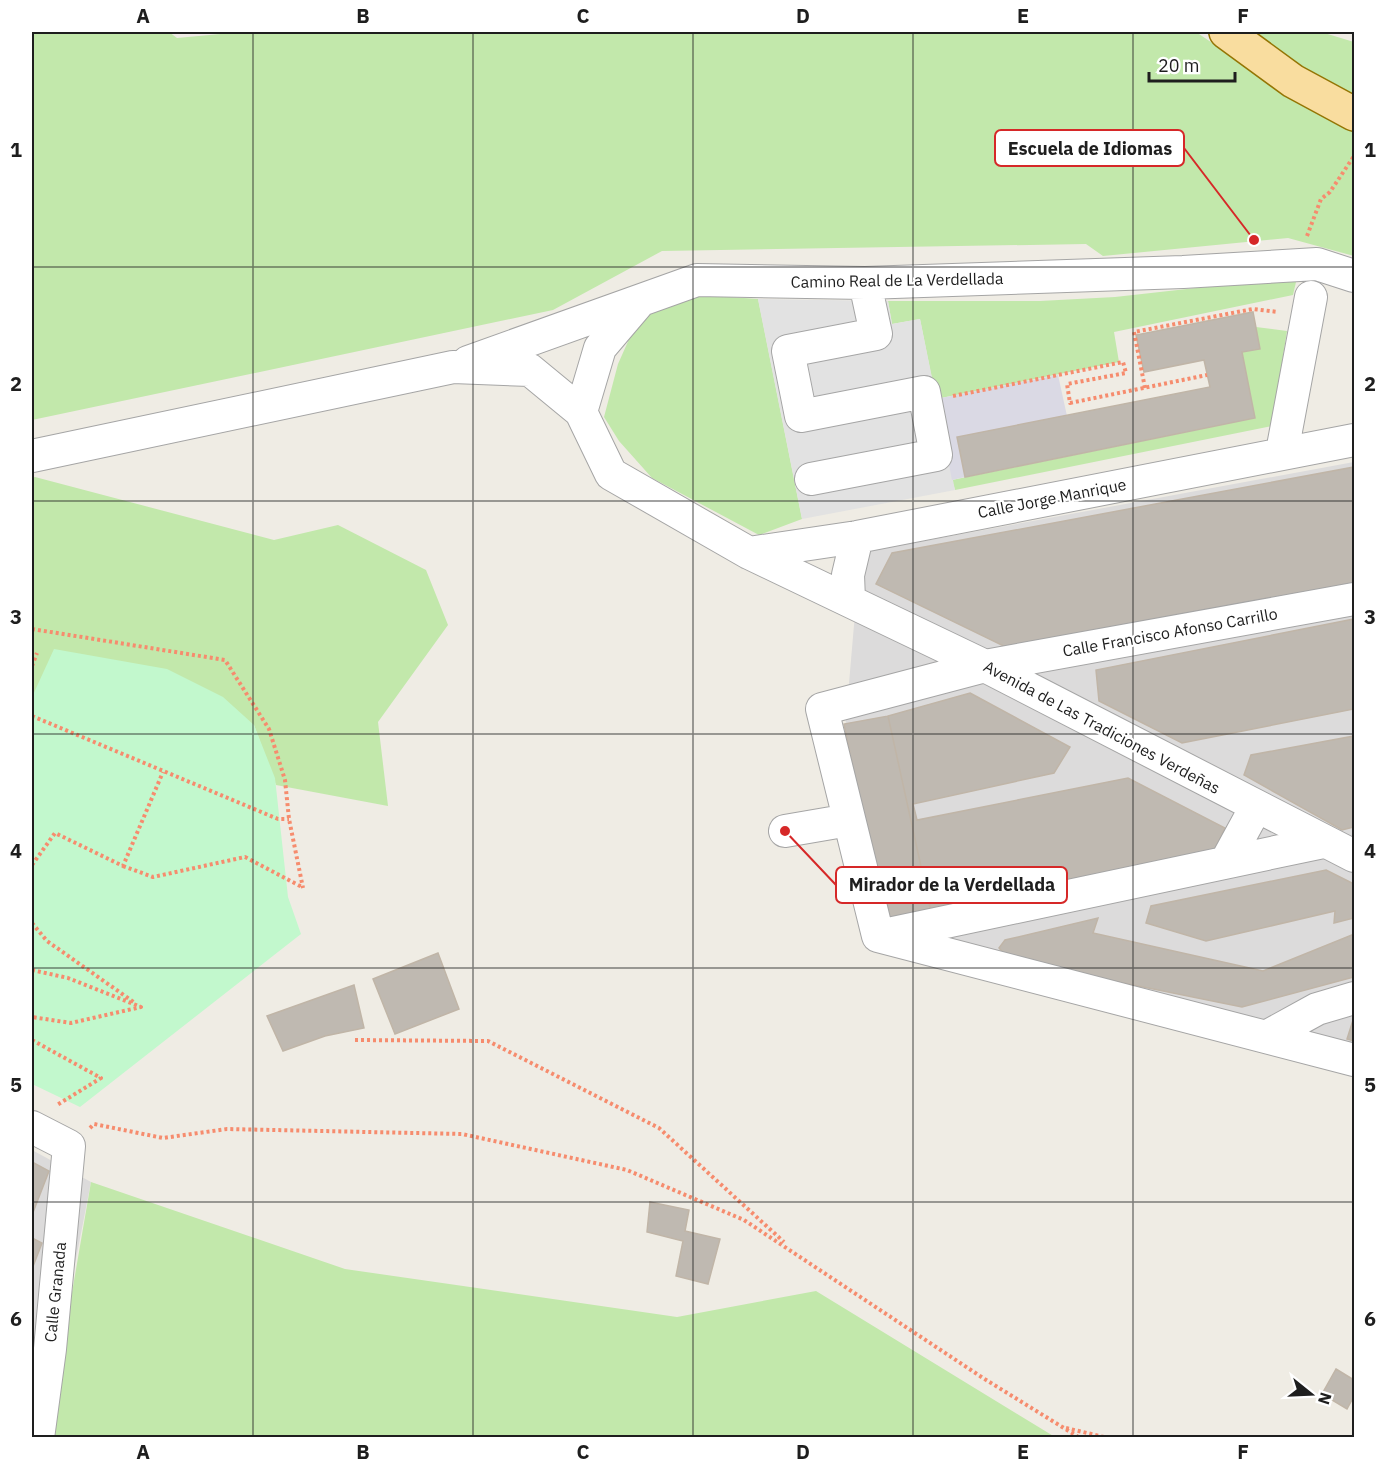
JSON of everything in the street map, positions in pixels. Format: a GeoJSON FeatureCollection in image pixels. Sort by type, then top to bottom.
{"type":"FeatureCollection","features":[{"type":"Feature","properties":{"kind":"main road"},"geometry":{"type":"LineString","coordinates":[[1226,32],[1293,81],[1354,114]]}},
{"type":"Feature","properties":{"kind":"street","name":"Camino Real de La Verdellada"},"geometry":{"type":"LineString","coordinates":[[453,367],[697,280],[865,283],[1183,272],[1317,264],[1354,276]]}},
{"type":"Feature","properties":{"kind":"street"},"geometry":{"type":"LineString","coordinates":[[811,479],[936,454],[924,392],[801,416],[788,351],[876,334],[865,283]]}},
{"type":"Feature","properties":{"kind":"street"},"geometry":{"type":"LineString","coordinates":[[32,456],[453,367],[530,370],[581,412],[600,348],[641,299]]}},
{"type":"Feature","properties":{"kind":"street"},"geometry":{"type":"LineString","coordinates":[[1282,453],[1308,306]]}},
{"type":"Feature","properties":{"kind":"street","name":"Avenida de Las Tradiciones Verdeñas"},"geometry":{"type":"LineString","coordinates":[[581,412],[611,474],[749,553],[985,666],[1354,856]]}},
{"type":"Feature","properties":{"kind":"street","name":"Calle Jorge Manrique"},"geometry":{"type":"LineString","coordinates":[[749,553],[857,537],[1354,440]]}},
{"type":"Feature","properties":{"kind":"street"},"geometry":{"type":"LineString","coordinates":[[849,600],[848,575],[857,537]]}},
{"type":"Feature","properties":{"kind":"street","name":"Calle Francisco Afonso Carrillo"},"geometry":{"type":"LineString","coordinates":[[849,820],[822,709],[985,666],[1354,599]]}},
{"type":"Feature","properties":{"kind":"street"},"geometry":{"type":"LineString","coordinates":[[1226,862],[1256,807]]}},
{"type":"Feature","properties":{"kind":"street"},"geometry":{"type":"LineString","coordinates":[[785,831],[849,820],[878,936]]}},
{"type":"Feature","properties":{"kind":"street"},"geometry":{"type":"LineString","coordinates":[[878,936],[1323,842]]}},
{"type":"Feature","properties":{"kind":"street"},"geometry":{"type":"LineString","coordinates":[[878,936],[1354,1060]]}},
{"type":"Feature","properties":{"kind":"street"},"geometry":{"type":"LineString","coordinates":[[1266,1037],[1317,1009],[1354,998]]}},
{"type":"Feature","properties":{"kind":"street"},"geometry":{"type":"LineString","coordinates":[[40,1119],[69,1146]]}},
{"type":"Feature","properties":{"kind":"street","name":"Calle Granada"},"geometry":{"type":"LineString","coordinates":[[38,1437],[40,1344],[69,1146]]}},
{"type":"Feature","properties":{"kind":"path"},"geometry":{"type":"LineString","coordinates":[[1311,222],[1321,199],[1330,192],[1354,156]]}},
{"type":"Feature","properties":{"kind":"path"},"geometry":{"type":"LineString","coordinates":[[1145,388],[1134,332],[1253,309],[1308,306]]}},
{"type":"Feature","properties":{"kind":"path"},"geometry":{"type":"LineString","coordinates":[[947,397],[1124,362],[1126,373],[1067,384],[1071,404],[1207,375]]}},
{"type":"Feature","properties":{"kind":"path"},"geometry":{"type":"LineString","coordinates":[[32,629],[225,660],[268,729],[285,780],[289,819],[303,888],[245,856],[153,878],[55,833],[32,865]]}},
{"type":"Feature","properties":{"kind":"path"},"geometry":{"type":"LineString","coordinates":[[32,666],[37,653]]}},
{"type":"Feature","properties":{"kind":"path"},"geometry":{"type":"LineString","coordinates":[[32,716],[278,819],[289,819]]}},
{"type":"Feature","properties":{"kind":"path"},"geometry":{"type":"LineString","coordinates":[[123,866],[163,772]]}},
{"type":"Feature","properties":{"kind":"path"},"geometry":{"type":"LineString","coordinates":[[32,923],[47,941],[141,1007]]}},
{"type":"Feature","properties":{"kind":"path"},"geometry":{"type":"LineString","coordinates":[[32,970],[68,978],[141,1007]]}},
{"type":"Feature","properties":{"kind":"path"},"geometry":{"type":"LineString","coordinates":[[32,1017],[71,1023],[141,1007]]}},
{"type":"Feature","properties":{"kind":"path"},"geometry":{"type":"LineString","coordinates":[[32,1040],[101,1078],[40,1119]]}},
{"type":"Feature","properties":{"kind":"path"},"geometry":{"type":"LineString","coordinates":[[355,1040],[488,1041],[658,1128],[791,1249]]}},
{"type":"Feature","properties":{"kind":"path"},"geometry":{"type":"LineString","coordinates":[[69,1146],[94,1124],[163,1138],[227,1129],[462,1134],[627,1170],[744,1220],[983,1378],[1080,1437]]}},
{"type":"Feature","properties":{"kind":"path"},"geometry":{"type":"LineString","coordinates":[[1060,1426],[1108,1437]]}},
{"type":"Feature","properties":{"kind":"shaded area"},"geometry":{"type":"Polygon","coordinates":[[[758,299],[888,301],[892,324],[920,319],[955,490],[802,519],[758,299]]]}},
{"type":"Feature","properties":{"kind":"shaded area"},"geometry":{"type":"Polygon","coordinates":[[[1058,375],[1067,416],[957,437],[965,477],[952,480],[936,399],[1058,375]]]}},
{"type":"Feature","properties":{"kind":"shaded area"},"geometry":{"type":"Polygon","coordinates":[[[1354,462],[1354,1049],[898,932],[845,730],[854,625],[864,552],[1354,462]]]}},
{"type":"Feature","properties":{"kind":"shaded area"},"geometry":{"type":"Polygon","coordinates":[[[32,1150],[91,1182],[41,1438],[32,1437],[32,1150]]]}},
{"type":"Feature","properties":{"kind":"green space"},"geometry":{"type":"Polygon","coordinates":[[[32,32],[169,32],[177,38],[242,32],[1196,32],[1306,106],[1354,132],[1354,256],[1288,238],[1103,256],[1086,244],[662,251],[553,310],[32,420],[32,32]]]}},
{"type":"Feature","properties":{"kind":"green space"},"geometry":{"type":"Polygon","coordinates":[[[1242,32],[1321,32],[1354,42],[1354,101],[1242,32]]]}},
{"type":"Feature","properties":{"kind":"green space"},"geometry":{"type":"Polygon","coordinates":[[[1285,278],[1296,282],[1293,295],[1114,332],[1119,362],[936,399],[920,319],[892,324],[888,301],[1040,301],[1115,297],[1285,278]]]}},
{"type":"Feature","properties":{"kind":"green space"},"geometry":{"type":"Polygon","coordinates":[[[686,294],[758,299],[802,519],[759,535],[652,478],[619,441],[604,417],[618,364],[638,319],[686,294]]]}},
{"type":"Feature","properties":{"kind":"green space"},"geometry":{"type":"Polygon","coordinates":[[[1256,327],[1287,331],[1272,426],[955,490],[952,480],[1255,418],[1242,352],[1259,349],[1256,327]]]}},
{"type":"Feature","properties":{"kind":"green space"},"geometry":{"type":"Polygon","coordinates":[[[32,478],[274,540],[338,525],[426,570],[448,625],[378,722],[388,806],[276,785],[254,725],[32,697],[32,478]]]}},
{"type":"Feature","properties":{"kind":"green space"},"geometry":{"type":"Polygon","coordinates":[[[54,649],[167,669],[223,697],[254,725],[275,778],[288,897],[301,934],[80,1107],[32,1084],[32,697],[54,649]]]}},
{"type":"Feature","properties":{"kind":"green space"},"geometry":{"type":"Polygon","coordinates":[[[91,1182],[345,1269],[677,1317],[816,1291],[1055,1437],[47,1438],[91,1182]]]}},
{"type":"Feature","properties":{"kind":"building"},"geometry":{"type":"Polygon","coordinates":[[[1253,312],[1260,349],[1242,352],[1255,418],[965,477],[957,437],[1210,387],[1204,360],[1144,372],[1136,335],[1253,312]]]}},
{"type":"Feature","properties":{"kind":"building"},"geometry":{"type":"Polygon","coordinates":[[[1354,467],[1354,589],[1016,652],[876,584],[892,553],[1354,467]]]}},
{"type":"Feature","properties":{"kind":"building"},"geometry":{"type":"Polygon","coordinates":[[[1354,619],[1354,709],[1182,743],[1099,701],[1096,670],[1354,619]]]}},
{"type":"Feature","properties":{"kind":"building"},"geometry":{"type":"Polygon","coordinates":[[[970,693],[1070,747],[1054,773],[913,804],[917,820],[1128,778],[1225,828],[1212,855],[931,912],[888,716],[970,693]]]}},
{"type":"Feature","properties":{"kind":"building"},"geometry":{"type":"Polygon","coordinates":[[[888,716],[931,912],[898,922],[882,912],[844,724],[888,716]]]}},
{"type":"Feature","properties":{"kind":"building"},"geometry":{"type":"Polygon","coordinates":[[[1354,736],[1354,827],[1342,830],[1244,775],[1251,755],[1354,736]]]}},
{"type":"Feature","properties":{"kind":"building"},"geometry":{"type":"Polygon","coordinates":[[[1326,870],[1354,884],[1354,918],[1334,923],[1335,911],[1206,941],[1146,923],[1151,906],[1326,870]]]}},
{"type":"Feature","properties":{"kind":"building"},"geometry":{"type":"Polygon","coordinates":[[[1098,918],[1093,933],[1263,971],[1354,934],[1354,977],[1242,1007],[1010,960],[999,948],[1005,940],[1098,918]]]}},
{"type":"Feature","properties":{"kind":"building"},"geometry":{"type":"Polygon","coordinates":[[[438,953],[459,1009],[395,1034],[373,979],[438,953]]]}},
{"type":"Feature","properties":{"kind":"building"},"geometry":{"type":"Polygon","coordinates":[[[354,985],[364,1028],[325,1036],[283,1051],[267,1016],[354,985]]]}},
{"type":"Feature","properties":{"kind":"building"},"geometry":{"type":"Polygon","coordinates":[[[1354,1017],[1354,1041],[1347,1039],[1354,1017]]]}},
{"type":"Feature","properties":{"kind":"building"},"geometry":{"type":"Polygon","coordinates":[[[32,1162],[49,1171],[32,1215],[32,1162]]]}},
{"type":"Feature","properties":{"kind":"building"},"geometry":{"type":"Polygon","coordinates":[[[650,1202],[689,1210],[685,1231],[720,1239],[708,1284],[676,1276],[683,1241],[647,1232],[650,1202]]]}},
{"type":"Feature","properties":{"kind":"building"},"geometry":{"type":"Polygon","coordinates":[[[32,1238],[42,1243],[32,1269],[32,1238]]]}},
{"type":"Feature","properties":{"kind":"building"},"geometry":{"type":"Polygon","coordinates":[[[1336,1369],[1354,1380],[1354,1396],[1347,1409],[1322,1394],[1336,1369]]]}},
{"type":"Feature","properties":{"kind":"place","name":"Escuela de Idiomas"},"geometry":{"type":"Point","coordinates":[1254,240]}},
{"type":"Feature","properties":{"kind":"place","name":"Mirador de la Verdellada"},"geometry":{"type":"Point","coordinates":[785,831]}}]}
